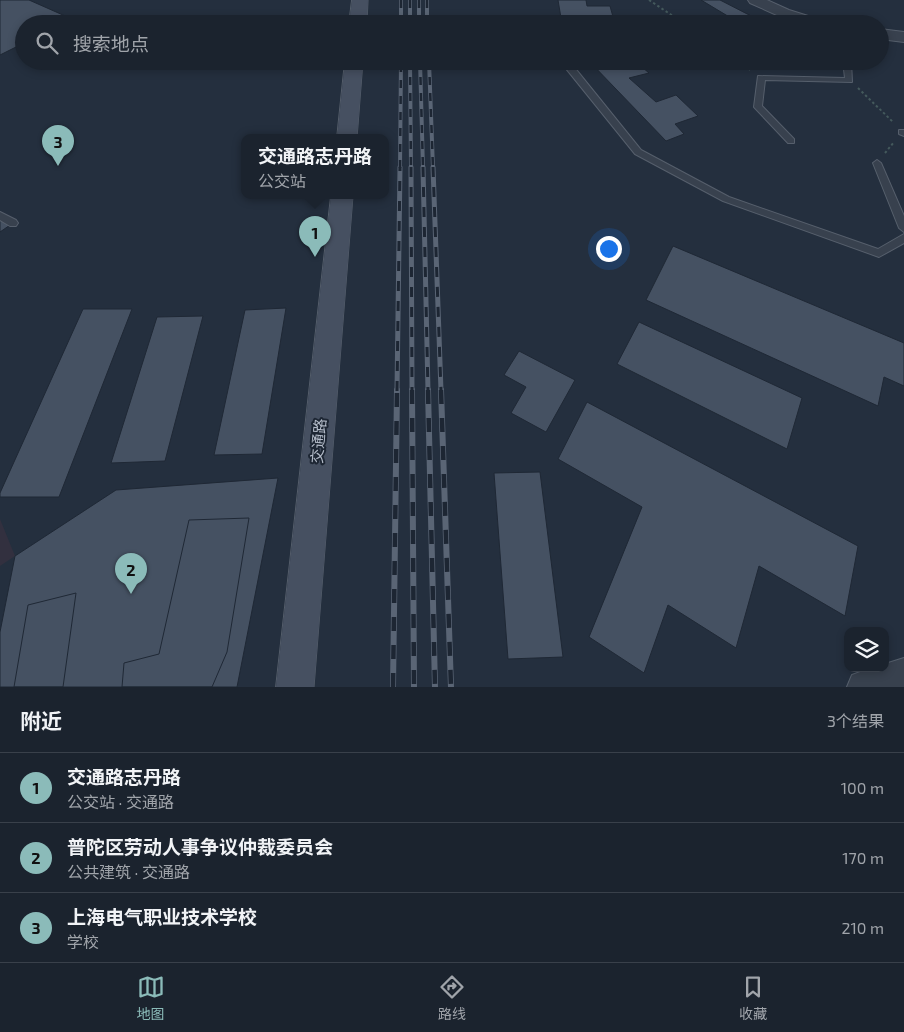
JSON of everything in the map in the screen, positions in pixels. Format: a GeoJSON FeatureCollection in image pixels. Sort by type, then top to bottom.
{"type":"FeatureCollection","features":[{"type":"Feature","properties":{"kind":"main road"},"geometry":{"type":"LineString","coordinates":[[359,15],[360,0]]}},
{"type":"Feature","properties":{"kind":"main road"},"geometry":{"type":"LineString","coordinates":[[347,134],[353,70]]}},
{"type":"Feature","properties":{"kind":"main road","name":"交通路"},"geometry":{"type":"LineString","coordinates":[[295,687],[342,199]]}},
{"type":"Feature","properties":{"kind":"street"},"geometry":{"type":"LineString","coordinates":[[755,0],[790,15]]}},
{"type":"Feature","properties":{"kind":"street"},"geometry":{"type":"LineString","coordinates":[[889,35],[904,37]]}},
{"type":"Feature","properties":{"kind":"street"},"geometry":{"type":"LineString","coordinates":[[864,687],[904,675]]}},
{"type":"Feature","properties":{"kind":"lane"},"geometry":{"type":"LineString","coordinates":[[572,70],[638,152],[726,199],[879,253],[904,238]]}},
{"type":"Feature","properties":{"kind":"lane"},"geometry":{"type":"LineString","coordinates":[[791,141],[758,107],[761,78],[849,80],[848,70]]}},
{"type":"Feature","properties":{"kind":"lane"},"geometry":{"type":"LineString","coordinates":[[877,163],[904,228]]}},
{"type":"Feature","properties":{"kind":"lane"},"geometry":{"type":"LineString","coordinates":[[0,216],[13,223]]}},
{"type":"Feature","properties":{"kind":"path"},"geometry":{"type":"LineString","coordinates":[[649,0],[671,15]]}},
{"type":"Feature","properties":{"kind":"path"},"geometry":{"type":"LineString","coordinates":[[849,80],[903,132],[877,163]]}},
{"type":"Feature","properties":{"kind":"shaded area"},"geometry":{"type":"Polygon","coordinates":[[[0,519],[15,556],[0,566],[0,519]]]}},
{"type":"Feature","properties":{"kind":"building"},"geometry":{"type":"Polygon","coordinates":[[[0,0],[29,0],[63,15],[15,15],[15,48],[0,55],[0,0]]]}},
{"type":"Feature","properties":{"kind":"building"},"geometry":{"type":"Polygon","coordinates":[[[558,0],[586,0],[587,6],[610,6],[612,15],[560,15],[558,0]]]}},
{"type":"Feature","properties":{"kind":"building"},"geometry":{"type":"Polygon","coordinates":[[[701,0],[720,0],[749,15],[726,15],[701,0]]]}},
{"type":"Feature","properties":{"kind":"building"},"geometry":{"type":"Polygon","coordinates":[[[598,70],[646,70],[649,73],[629,78],[656,102],[676,95],[698,116],[675,124],[684,134],[666,141],[598,70]]]}},
{"type":"Feature","properties":{"kind":"building"},"geometry":{"type":"Polygon","coordinates":[[[0,216],[13,223],[0,232],[0,216]]]}},
{"type":"Feature","properties":{"kind":"building"},"geometry":{"type":"Polygon","coordinates":[[[673,246],[904,343],[904,386],[884,377],[878,406],[646,300],[673,246]]]}},
{"type":"Feature","properties":{"kind":"building"},"geometry":{"type":"Polygon","coordinates":[[[286,308],[262,454],[214,455],[245,310],[286,308]]]}},
{"type":"Feature","properties":{"kind":"building"},"geometry":{"type":"Polygon","coordinates":[[[83,309],[132,309],[59,497],[0,497],[0,493],[83,309]]]}},
{"type":"Feature","properties":{"kind":"building"},"geometry":{"type":"Polygon","coordinates":[[[203,316],[165,461],[111,463],[157,317],[203,316]]]}},
{"type":"Feature","properties":{"kind":"building"},"geometry":{"type":"Polygon","coordinates":[[[639,322],[802,398],[787,449],[617,364],[639,322]]]}},
{"type":"Feature","properties":{"kind":"building"},"geometry":{"type":"Polygon","coordinates":[[[519,351],[575,380],[546,432],[511,413],[526,387],[504,375],[519,351]]]}},
{"type":"Feature","properties":{"kind":"building"},"geometry":{"type":"Polygon","coordinates":[[[587,402],[858,546],[845,616],[759,566],[736,648],[668,605],[644,673],[589,637],[642,507],[558,459],[587,402]]]}},
{"type":"Feature","properties":{"kind":"building"},"geometry":{"type":"Polygon","coordinates":[[[540,472],[563,657],[508,659],[494,473],[540,472]]]}},
{"type":"Feature","properties":{"kind":"building"},"geometry":{"type":"Polygon","coordinates":[[[278,478],[237,687],[0,687],[0,632],[15,556],[116,490],[278,478]]]}},
{"type":"Feature","properties":{"kind":"building"},"geometry":{"type":"Polygon","coordinates":[[[249,518],[227,652],[212,687],[122,687],[124,663],[159,654],[189,520],[249,518]]]}},
{"type":"Feature","properties":{"kind":"building"},"geometry":{"type":"Polygon","coordinates":[[[76,593],[63,687],[14,687],[28,605],[76,593]]]}},
{"type":"Feature","properties":{"kind":"railway"},"geometry":{"type":"LineString","coordinates":[[401,0],[401,15]]}},
{"type":"Feature","properties":{"kind":"railway"},"geometry":{"type":"LineString","coordinates":[[410,0],[410,15]]}},
{"type":"Feature","properties":{"kind":"railway"},"geometry":{"type":"LineString","coordinates":[[419,0],[419,15]]}},
{"type":"Feature","properties":{"kind":"railway"},"geometry":{"type":"LineString","coordinates":[[427,0],[427,15]]}},
{"type":"Feature","properties":{"kind":"railway"},"geometry":{"type":"LineString","coordinates":[[400,168],[401,70]]}},
{"type":"Feature","properties":{"kind":"railway"},"geometry":{"type":"LineString","coordinates":[[410,70],[411,168]]}},
{"type":"Feature","properties":{"kind":"railway"},"geometry":{"type":"LineString","coordinates":[[420,70],[423,168]]}},
{"type":"Feature","properties":{"kind":"railway"},"geometry":{"type":"LineString","coordinates":[[429,70],[433,168]]}},
{"type":"Feature","properties":{"kind":"railway"},"geometry":{"type":"LineString","coordinates":[[397,391],[400,167]]}},
{"type":"Feature","properties":{"kind":"railway"},"geometry":{"type":"LineString","coordinates":[[411,167],[412,391]]}},
{"type":"Feature","properties":{"kind":"railway"},"geometry":{"type":"LineString","coordinates":[[423,167],[428,391]]}},
{"type":"Feature","properties":{"kind":"railway"},"geometry":{"type":"LineString","coordinates":[[433,167],[441,391]]}},
{"type":"Feature","properties":{"kind":"railway"},"geometry":{"type":"LineString","coordinates":[[393,687],[397,390]]}},
{"type":"Feature","properties":{"kind":"railway"},"geometry":{"type":"LineString","coordinates":[[412,390],[414,687]]}},
{"type":"Feature","properties":{"kind":"railway"},"geometry":{"type":"LineString","coordinates":[[428,390],[435,687]]}},
{"type":"Feature","properties":{"kind":"railway"},"geometry":{"type":"LineString","coordinates":[[441,390],[451,687]]}},
{"type":"Feature","properties":{"kind":"place","name":"上海电气职业技术学校"},"geometry":{"type":"Point","coordinates":[58,166]}},
{"type":"Feature","properties":{"kind":"place","name":"交通路志丹路"},"geometry":{"type":"Point","coordinates":[315,257]}},
{"type":"Feature","properties":{"kind":"place","name":"普陀区劳动人事争议仲裁委员会"},"geometry":{"type":"Point","coordinates":[131,594]}}]}
